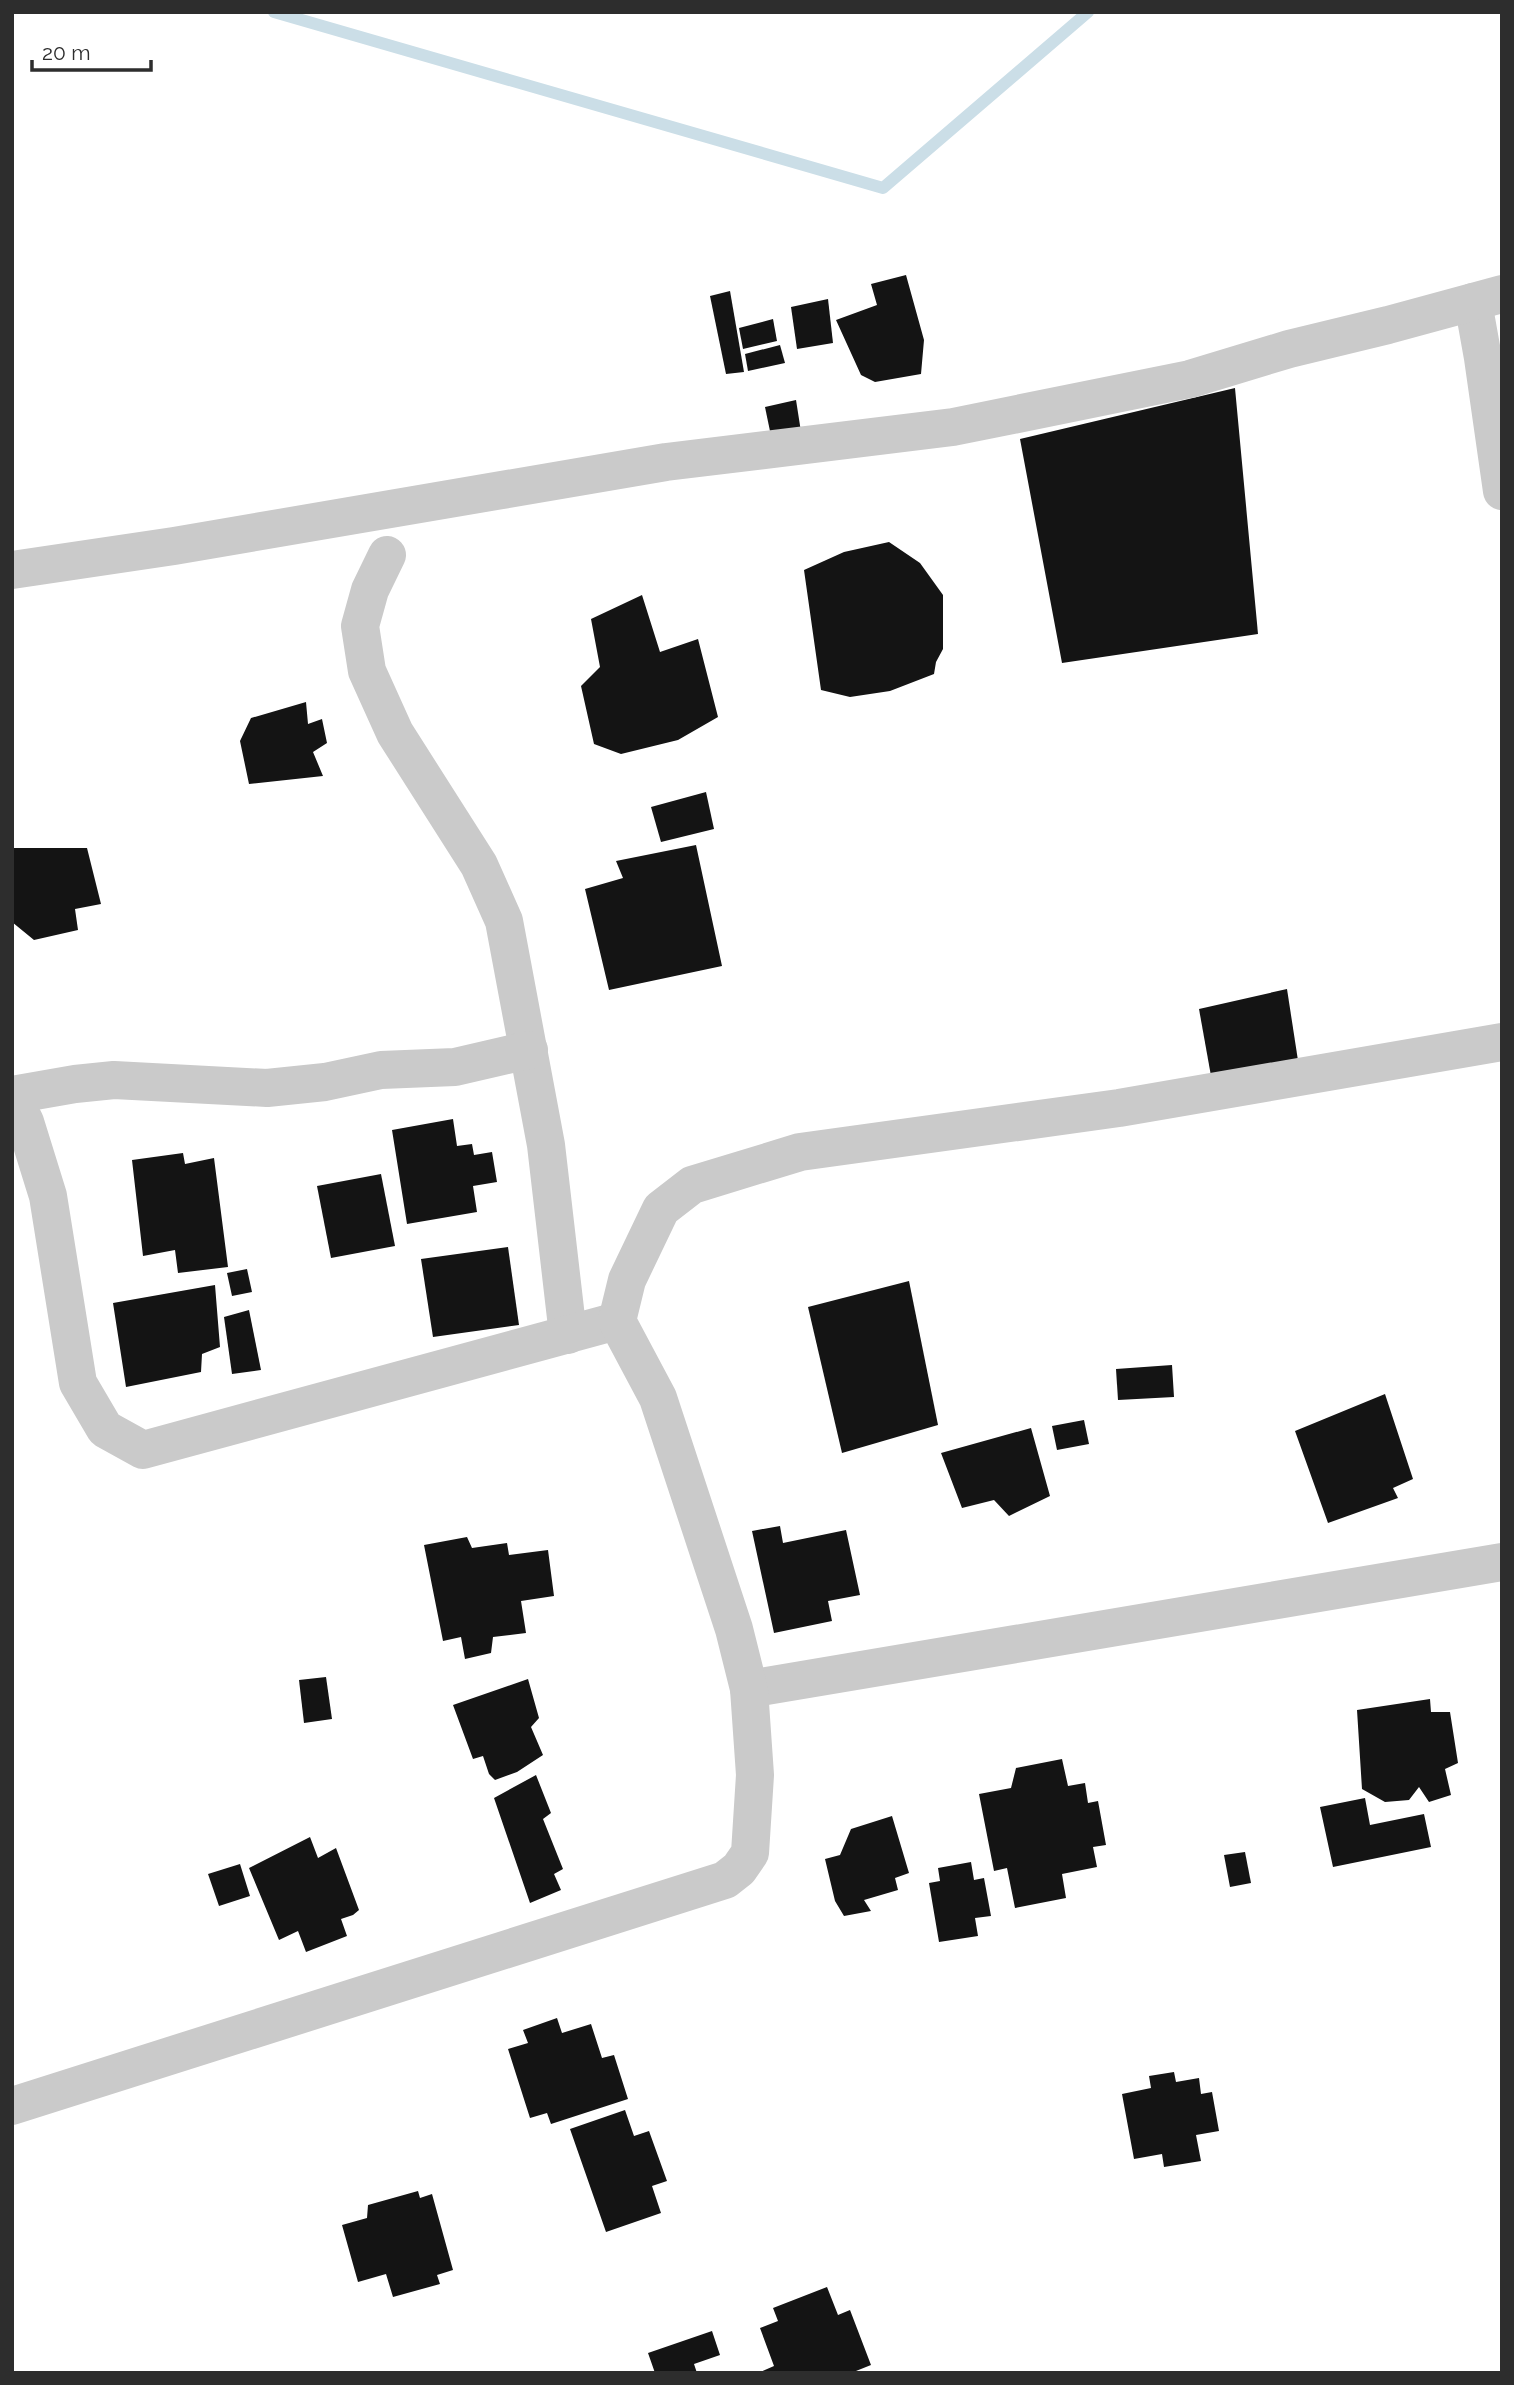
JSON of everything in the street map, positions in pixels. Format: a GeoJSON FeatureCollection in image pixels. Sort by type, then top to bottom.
{"type":"FeatureCollection","features":[{"type":"Feature","properties":{"kind":"street"},"geometry":{"type":"LineString","coordinates":[[12,570],[174,546],[666,462],[953,427],[1190,379],[1289,349],[1388,326],[1487,298],[1483,358],[1502,491]]}},
{"type":"Feature","properties":{"kind":"street"},"geometry":{"type":"LineString","coordinates":[[387,555],[370,590],[360,626],[367,671],[395,733],[479,865],[504,921],[546,1145],[568,1335]]}},
{"type":"Feature","properties":{"kind":"street"},"geometry":{"type":"LineString","coordinates":[[12,2106],[725,1880],[740,1869],[750,1853],[755,1774],[749,1689],[734,1629],[658,1398],[617,1321],[627,1280],[661,1209],[692,1185],[800,1152],[1119,1108],[1502,1042]]}},
{"type":"Feature","properties":{"kind":"street"},"geometry":{"type":"LineString","coordinates":[[528,1050],[455,1067],[381,1070],[325,1082],[267,1088],[114,1080],[12,1095],[25,1122],[48,1196],[78,1382],[105,1429],[143,1450],[617,1321]]}},
{"type":"Feature","properties":{"kind":"street"},"geometry":{"type":"LineString","coordinates":[[749,1689],[1502,1562]]}},
{"type":"Feature","properties":{"kind":"building"},"geometry":{"type":"Polygon","coordinates":[[[906,275],[924,340],[921,374],[875,382],[861,375],[836,320],[877,305],[871,284],[906,275]]]}},
{"type":"Feature","properties":{"kind":"building"},"geometry":{"type":"Polygon","coordinates":[[[730,291],[744,372],[726,374],[710,296],[730,291]]]}},
{"type":"Feature","properties":{"kind":"building"},"geometry":{"type":"Polygon","coordinates":[[[828,299],[833,343],[797,349],[791,307],[828,299]]]}},
{"type":"Feature","properties":{"kind":"building"},"geometry":{"type":"Polygon","coordinates":[[[773,319],[777,341],[743,349],[739,328],[773,319]]]}},
{"type":"Feature","properties":{"kind":"building"},"geometry":{"type":"Polygon","coordinates":[[[780,345],[785,363],[748,371],[745,354],[780,345]]]}},
{"type":"Feature","properties":{"kind":"building"},"geometry":{"type":"Polygon","coordinates":[[[1235,388],[1258,634],[1062,663],[1020,439],[1235,388]]]}},
{"type":"Feature","properties":{"kind":"building"},"geometry":{"type":"Polygon","coordinates":[[[796,400],[801,432],[771,436],[765,407],[796,400]]]}},
{"type":"Feature","properties":{"kind":"building"},"geometry":{"type":"Polygon","coordinates":[[[889,542],[920,563],[943,595],[943,649],[936,662],[934,674],[890,691],[850,697],[821,690],[804,570],[844,552],[889,542]]]}},
{"type":"Feature","properties":{"kind":"building"},"geometry":{"type":"Polygon","coordinates":[[[642,595],[660,652],[698,639],[718,717],[678,740],[621,754],[594,744],[581,686],[600,667],[591,619],[642,595]]]}},
{"type":"Feature","properties":{"kind":"building"},"geometry":{"type":"Polygon","coordinates":[[[306,702],[308,724],[322,719],[327,743],[313,752],[323,776],[249,784],[240,741],[251,718],[306,702]]]}},
{"type":"Feature","properties":{"kind":"building"},"geometry":{"type":"Polygon","coordinates":[[[706,792],[714,829],[661,842],[651,807],[706,792]]]}},
{"type":"Feature","properties":{"kind":"building"},"geometry":{"type":"Polygon","coordinates":[[[696,845],[722,966],[609,990],[585,889],[623,878],[616,861],[696,845]]]}},
{"type":"Feature","properties":{"kind":"building"},"geometry":{"type":"Polygon","coordinates":[[[12,848],[87,848],[101,904],[75,909],[78,930],[34,940],[12,922],[12,848]]]}},
{"type":"Feature","properties":{"kind":"building"},"geometry":{"type":"Polygon","coordinates":[[[1287,989],[1299,1067],[1211,1076],[1199,1009],[1287,989]]]}},
{"type":"Feature","properties":{"kind":"building"},"geometry":{"type":"Polygon","coordinates":[[[453,1119],[457,1146],[472,1144],[474,1155],[492,1152],[497,1182],[473,1186],[477,1212],[407,1224],[392,1130],[453,1119]]]}},
{"type":"Feature","properties":{"kind":"building"},"geometry":{"type":"Polygon","coordinates":[[[183,1153],[185,1164],[214,1158],[228,1267],[178,1273],[175,1250],[143,1256],[132,1160],[183,1153]]]}},
{"type":"Feature","properties":{"kind":"building"},"geometry":{"type":"Polygon","coordinates":[[[381,1174],[395,1246],[331,1258],[317,1186],[381,1174]]]}},
{"type":"Feature","properties":{"kind":"building"},"geometry":{"type":"Polygon","coordinates":[[[508,1247],[519,1325],[433,1337],[421,1259],[508,1247]]]}},
{"type":"Feature","properties":{"kind":"building"},"geometry":{"type":"Polygon","coordinates":[[[247,1269],[252,1292],[232,1296],[227,1273],[247,1269]]]}},
{"type":"Feature","properties":{"kind":"building"},"geometry":{"type":"Polygon","coordinates":[[[909,1281],[938,1425],[842,1453],[808,1307],[909,1281]]]}},
{"type":"Feature","properties":{"kind":"building"},"geometry":{"type":"Polygon","coordinates":[[[215,1285],[220,1347],[202,1354],[201,1372],[126,1387],[113,1303],[215,1285]]]}},
{"type":"Feature","properties":{"kind":"building"},"geometry":{"type":"Polygon","coordinates":[[[249,1310],[261,1370],[232,1374],[224,1317],[249,1310]]]}},
{"type":"Feature","properties":{"kind":"building"},"geometry":{"type":"Polygon","coordinates":[[[1172,1365],[1174,1397],[1118,1400],[1116,1369],[1172,1365]]]}},
{"type":"Feature","properties":{"kind":"building"},"geometry":{"type":"Polygon","coordinates":[[[1385,1394],[1413,1479],[1393,1488],[1398,1498],[1328,1523],[1295,1431],[1385,1394]]]}},
{"type":"Feature","properties":{"kind":"building"},"geometry":{"type":"Polygon","coordinates":[[[1084,1420],[1089,1444],[1057,1450],[1052,1426],[1084,1420]]]}},
{"type":"Feature","properties":{"kind":"building"},"geometry":{"type":"Polygon","coordinates":[[[1031,1428],[1050,1496],[1009,1516],[994,1500],[962,1508],[941,1453],[1031,1428]]]}},
{"type":"Feature","properties":{"kind":"building"},"geometry":{"type":"Polygon","coordinates":[[[780,1526],[783,1543],[846,1530],[860,1595],[828,1601],[832,1621],[774,1633],[752,1531],[780,1526]]]}},
{"type":"Feature","properties":{"kind":"building"},"geometry":{"type":"Polygon","coordinates":[[[467,1537],[472,1548],[507,1543],[509,1555],[548,1550],[554,1596],[521,1601],[526,1633],[493,1637],[491,1653],[465,1659],[461,1637],[443,1641],[424,1545],[467,1537]]]}},
{"type":"Feature","properties":{"kind":"building"},"geometry":{"type":"Polygon","coordinates":[[[326,1677],[332,1719],[304,1723],[299,1680],[326,1677]]]}},
{"type":"Feature","properties":{"kind":"building"},"geometry":{"type":"Polygon","coordinates":[[[528,1679],[539,1718],[531,1727],[543,1755],[517,1772],[495,1780],[489,1774],[483,1756],[473,1759],[453,1705],[528,1679]]]}},
{"type":"Feature","properties":{"kind":"building"},"geometry":{"type":"Polygon","coordinates":[[[1430,1699],[1431,1712],[1450,1712],[1458,1763],[1445,1769],[1451,1795],[1429,1802],[1419,1787],[1409,1800],[1385,1802],[1362,1789],[1357,1710],[1430,1699]]]}},
{"type":"Feature","properties":{"kind":"building"},"geometry":{"type":"Polygon","coordinates":[[[1062,1759],[1068,1786],[1085,1783],[1088,1803],[1098,1801],[1106,1845],[1093,1847],[1097,1867],[1062,1874],[1066,1898],[1015,1908],[1007,1868],[994,1871],[979,1794],[1011,1788],[1016,1768],[1062,1759]]]}},
{"type":"Feature","properties":{"kind":"building"},"geometry":{"type":"Polygon","coordinates":[[[536,1775],[551,1813],[543,1819],[563,1869],[554,1874],[561,1890],[530,1903],[494,1798],[536,1775]]]}},
{"type":"Feature","properties":{"kind":"building"},"geometry":{"type":"Polygon","coordinates":[[[1365,1798],[1370,1825],[1424,1814],[1431,1847],[1333,1867],[1320,1807],[1365,1798]]]}},
{"type":"Feature","properties":{"kind":"building"},"geometry":{"type":"Polygon","coordinates":[[[892,1816],[909,1873],[895,1878],[898,1890],[864,1900],[871,1911],[844,1916],[835,1901],[825,1859],[840,1855],[851,1829],[892,1816]]]}},
{"type":"Feature","properties":{"kind":"building"},"geometry":{"type":"Polygon","coordinates":[[[310,1837],[318,1858],[336,1848],[359,1910],[341,1919],[347,1936],[306,1952],[298,1931],[279,1940],[249,1868],[310,1837]]]}},
{"type":"Feature","properties":{"kind":"building"},"geometry":{"type":"Polygon","coordinates":[[[1245,1852],[1251,1883],[1230,1887],[1224,1855],[1245,1852]]]}},
{"type":"Feature","properties":{"kind":"building"},"geometry":{"type":"Polygon","coordinates":[[[971,1862],[974,1880],[984,1878],[991,1916],[975,1918],[978,1936],[939,1942],[929,1883],[940,1881],[938,1868],[971,1862]]]}},
{"type":"Feature","properties":{"kind":"building"},"geometry":{"type":"Polygon","coordinates":[[[240,1864],[250,1896],[219,1906],[208,1874],[240,1864]]]}},
{"type":"Feature","properties":{"kind":"building"},"geometry":{"type":"Polygon","coordinates":[[[557,2018],[562,2033],[591,2024],[602,2058],[614,2055],[628,2099],[551,2124],[547,2113],[530,2118],[508,2049],[528,2043],[523,2030],[557,2018]]]}},
{"type":"Feature","properties":{"kind":"building"},"geometry":{"type":"Polygon","coordinates":[[[1174,2072],[1176,2082],[1199,2078],[1201,2094],[1212,2092],[1219,2131],[1196,2135],[1201,2161],[1164,2167],[1162,2154],[1134,2159],[1122,2094],[1151,2088],[1149,2076],[1174,2072]]]}},
{"type":"Feature","properties":{"kind":"building"},"geometry":{"type":"Polygon","coordinates":[[[625,2110],[634,2136],[649,2131],[667,2181],[652,2186],[661,2213],[606,2232],[570,2129],[625,2110]]]}},
{"type":"Feature","properties":{"kind":"building"},"geometry":{"type":"Polygon","coordinates":[[[418,2191],[420,2198],[432,2194],[453,2270],[437,2275],[440,2284],[393,2297],[386,2274],[358,2282],[342,2225],[367,2218],[368,2205],[418,2191]]]}},
{"type":"Feature","properties":{"kind":"building"},"geometry":{"type":"Polygon","coordinates":[[[827,2287],[838,2315],[850,2310],[871,2365],[851,2373],[758,2373],[774,2366],[760,2328],[778,2321],[773,2308],[827,2287]]]}},
{"type":"Feature","properties":{"kind":"building"},"geometry":{"type":"Polygon","coordinates":[[[712,2331],[720,2355],[694,2364],[697,2373],[655,2373],[648,2353],[712,2331]]]}},
{"type":"Feature","properties":{"kind":"waterway"},"geometry":{"type":"LineString","coordinates":[[274,12],[883,188],[1088,12]]}}]}
